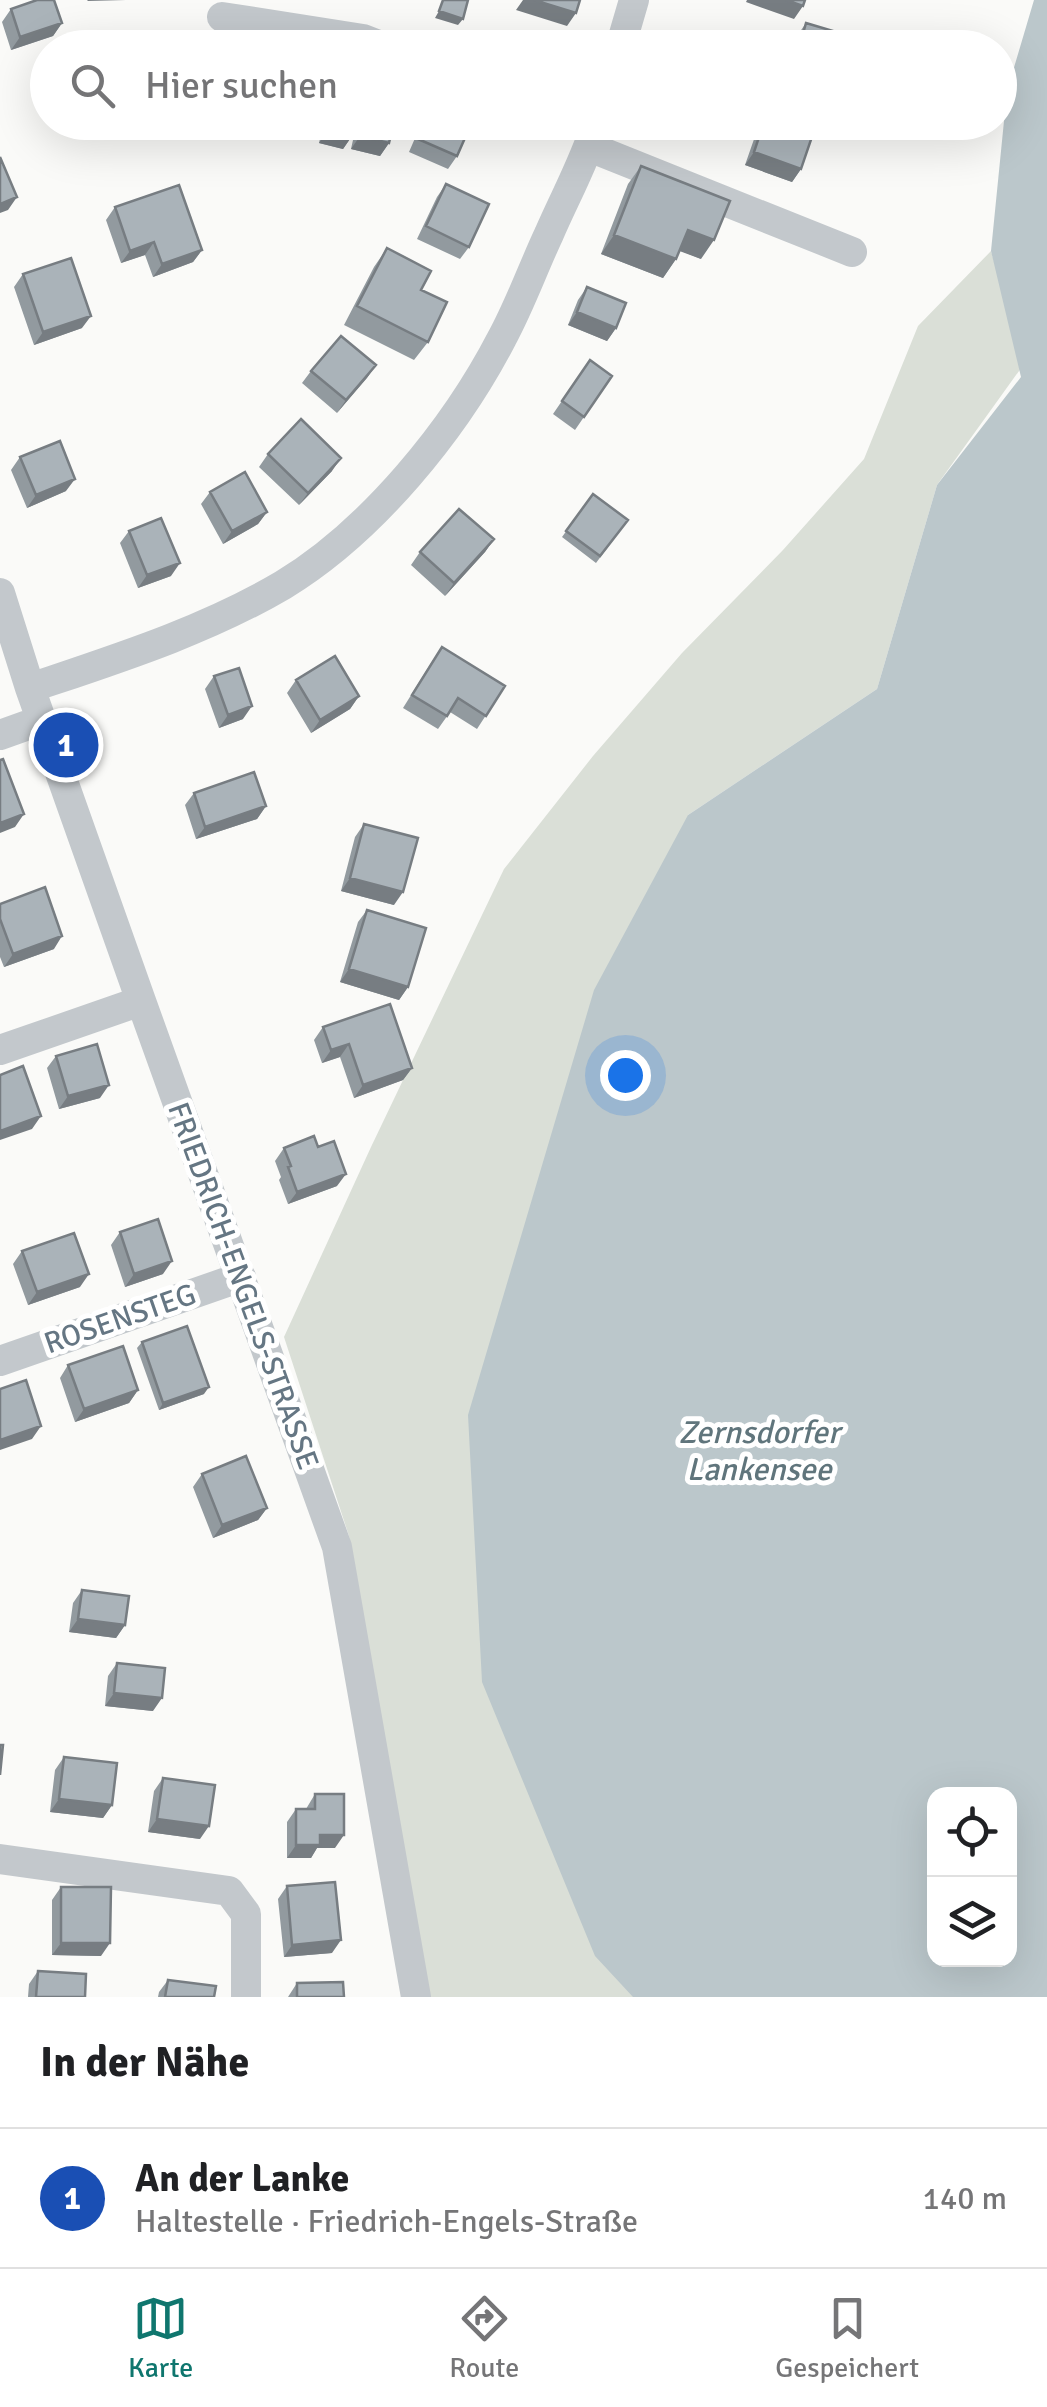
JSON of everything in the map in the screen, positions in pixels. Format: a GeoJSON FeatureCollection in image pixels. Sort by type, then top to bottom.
{"type":"FeatureCollection","features":[{"type":"Feature","properties":{"kind":"street"},"geometry":{"type":"LineString","coordinates":[[625,30],[634,0]]}},
{"type":"Feature","properties":{"kind":"street"},"geometry":{"type":"LineString","coordinates":[[222,17],[309,30]]}},
{"type":"Feature","properties":{"kind":"street"},"geometry":{"type":"LineString","coordinates":[[30,688],[224,617],[286,583],[335,547],[373,512],[448,427],[502,338],[584,140]]}},
{"type":"Feature","properties":{"kind":"street"},"geometry":{"type":"LineString","coordinates":[[594,140],[596,150],[852,252]]}},
{"type":"Feature","properties":{"kind":"street","name":"FRIEDRICH-ENGELS-STRASSE"},"geometry":{"type":"LineString","coordinates":[[0,593],[140,1001],[338,1547],[416,1997]]}},
{"type":"Feature","properties":{"kind":"street"},"geometry":{"type":"LineString","coordinates":[[0,734],[42,720]]}},
{"type":"Feature","properties":{"kind":"street"},"geometry":{"type":"LineString","coordinates":[[0,1050],[140,1001]]}},
{"type":"Feature","properties":{"kind":"street","name":"ROSENSTEG"},"geometry":{"type":"LineString","coordinates":[[0,1361],[240,1277]]}},
{"type":"Feature","properties":{"kind":"street"},"geometry":{"type":"LineString","coordinates":[[0,1859],[229,1890],[246,1914],[246,1997]]}},
{"type":"Feature","properties":{"kind":"shaded area"},"geometry":{"type":"Polygon","coordinates":[[[991,251],[1024,364],[937,485],[877,689],[688,815],[635,1997],[429,1997],[349,1536],[284,1337],[504,869],[593,756],[682,653],[783,550],[864,459],[918,326],[991,251]]]}},
{"type":"Feature","properties":{"kind":"water","name":"Zernsdorfer Lankensee"},"geometry":{"type":"Polygon","coordinates":[[[1034,0],[1047,0],[1047,1997],[633,1997],[595,1956],[482,1682],[468,1415],[594,990],[688,815],[877,689],[937,485],[1021,377],[991,251],[1002,140],[1017,140],[1017,57],[1034,0]]]}},
{"type":"Feature","properties":{"kind":"building"},"geometry":{"type":"Polygon","coordinates":[[[37,0],[54,0],[62,23],[30,30],[30,34],[20,37],[11,9],[37,0]]]}},
{"type":"Feature","properties":{"kind":"building"},"geometry":{"type":"Polygon","coordinates":[[[443,0],[468,0],[463,19],[439,11],[443,0]]]}},
{"type":"Feature","properties":{"kind":"building"},"geometry":{"type":"Polygon","coordinates":[[[534,0],[580,0],[576,13],[534,0]]]}},
{"type":"Feature","properties":{"kind":"building"},"geometry":{"type":"Polygon","coordinates":[[[806,23],[830,30],[804,30],[806,23]]]}},
{"type":"Feature","properties":{"kind":"building"},"geometry":{"type":"Polygon","coordinates":[[[420,140],[464,140],[457,156],[420,140]]]}},
{"type":"Feature","properties":{"kind":"building"},"geometry":{"type":"Polygon","coordinates":[[[758,140],[811,140],[801,169],[754,152],[758,140]]]}},
{"type":"Feature","properties":{"kind":"building"},"geometry":{"type":"Polygon","coordinates":[[[0,157],[17,197],[0,204],[0,157]]]}},
{"type":"Feature","properties":{"kind":"building"},"geometry":{"type":"Polygon","coordinates":[[[641,166],[730,201],[714,240],[688,230],[676,259],[614,235],[641,166]]]}},
{"type":"Feature","properties":{"kind":"building"},"geometry":{"type":"Polygon","coordinates":[[[446,184],[489,204],[469,247],[426,226],[446,184]]]}},
{"type":"Feature","properties":{"kind":"building"},"geometry":{"type":"Polygon","coordinates":[[[179,185],[202,250],[162,264],[154,242],[130,251],[115,207],[179,185]]]}},
{"type":"Feature","properties":{"kind":"building"},"geometry":{"type":"Polygon","coordinates":[[[387,248],[431,271],[421,290],[447,302],[428,342],[357,306],[387,248]]]}},
{"type":"Feature","properties":{"kind":"building"},"geometry":{"type":"Polygon","coordinates":[[[71,258],[91,316],[43,332],[23,274],[71,258]]]}},
{"type":"Feature","properties":{"kind":"building"},"geometry":{"type":"Polygon","coordinates":[[[587,287],[626,303],[616,328],[577,312],[587,287]]]}},
{"type":"Feature","properties":{"kind":"building"},"geometry":{"type":"Polygon","coordinates":[[[341,336],[376,365],[346,400],[311,371],[341,336]]]}},
{"type":"Feature","properties":{"kind":"building"},"geometry":{"type":"Polygon","coordinates":[[[590,360],[612,376],[584,417],[562,401],[590,360]]]}},
{"type":"Feature","properties":{"kind":"building"},"geometry":{"type":"Polygon","coordinates":[[[301,419],[341,458],[308,493],[268,454],[301,419]]]}},
{"type":"Feature","properties":{"kind":"building"},"geometry":{"type":"Polygon","coordinates":[[[60,441],[75,479],[36,495],[20,457],[60,441]]]}},
{"type":"Feature","properties":{"kind":"building"},"geometry":{"type":"Polygon","coordinates":[[[245,472],[267,512],[232,531],[210,492],[245,472]]]}},
{"type":"Feature","properties":{"kind":"building"},"geometry":{"type":"Polygon","coordinates":[[[593,494],[628,520],[600,556],[566,531],[593,494]]]}},
{"type":"Feature","properties":{"kind":"building"},"geometry":{"type":"Polygon","coordinates":[[[459,509],[494,539],[454,583],[420,552],[459,509]]]}},
{"type":"Feature","properties":{"kind":"building"},"geometry":{"type":"Polygon","coordinates":[[[161,518],[180,563],[147,575],[129,531],[161,518]]]}},
{"type":"Feature","properties":{"kind":"building"},"geometry":{"type":"Polygon","coordinates":[[[442,647],[505,686],[486,716],[458,698],[447,716],[412,695],[442,647]]]}},
{"type":"Feature","properties":{"kind":"building"},"geometry":{"type":"Polygon","coordinates":[[[335,656],[359,696],[320,720],[296,680],[335,656]]]}},
{"type":"Feature","properties":{"kind":"building"},"geometry":{"type":"Polygon","coordinates":[[[239,668],[252,706],[228,715],[214,676],[239,668]]]}},
{"type":"Feature","properties":{"kind":"building"},"geometry":{"type":"Polygon","coordinates":[[[3,759],[24,814],[0,823],[0,760],[3,759]]]}},
{"type":"Feature","properties":{"kind":"building"},"geometry":{"type":"Polygon","coordinates":[[[254,772],[266,806],[205,827],[194,793],[254,772]]]}},
{"type":"Feature","properties":{"kind":"building"},"geometry":{"type":"Polygon","coordinates":[[[364,824],[418,838],[403,892],[350,878],[364,824]]]}},
{"type":"Feature","properties":{"kind":"building"},"geometry":{"type":"Polygon","coordinates":[[[45,887],[62,936],[13,954],[0,919],[0,904],[45,887]]]}},
{"type":"Feature","properties":{"kind":"building"},"geometry":{"type":"Polygon","coordinates":[[[367,910],[426,928],[408,987],[349,969],[367,910]]]}},
{"type":"Feature","properties":{"kind":"building"},"geometry":{"type":"Polygon","coordinates":[[[390,1004],[412,1068],[363,1085],[349,1044],[331,1050],[323,1027],[390,1004]]]}},
{"type":"Feature","properties":{"kind":"building"},"geometry":{"type":"Polygon","coordinates":[[[97,1044],[109,1085],[68,1096],[56,1056],[97,1044]]]}},
{"type":"Feature","properties":{"kind":"building"},"geometry":{"type":"Polygon","coordinates":[[[23,1066],[41,1116],[0,1131],[0,1075],[23,1066]]]}},
{"type":"Feature","properties":{"kind":"building"},"geometry":{"type":"Polygon","coordinates":[[[314,1136],[318,1147],[334,1141],[346,1174],[297,1192],[284,1148],[314,1136]]]}},
{"type":"Feature","properties":{"kind":"building"},"geometry":{"type":"Polygon","coordinates":[[[158,1219],[172,1261],[134,1274],[120,1232],[158,1219]]]}},
{"type":"Feature","properties":{"kind":"building"},"geometry":{"type":"Polygon","coordinates":[[[74,1233],[89,1274],[37,1292],[22,1251],[74,1233]]]}},
{"type":"Feature","properties":{"kind":"building"},"geometry":{"type":"Polygon","coordinates":[[[187,1326],[209,1387],[163,1403],[142,1342],[187,1326]]]}},
{"type":"Feature","properties":{"kind":"building"},"geometry":{"type":"Polygon","coordinates":[[[123,1346],[138,1390],[84,1409],[68,1365],[123,1346]]]}},
{"type":"Feature","properties":{"kind":"building"},"geometry":{"type":"Polygon","coordinates":[[[26,1380],[41,1426],[0,1440],[0,1389],[26,1380]]]}},
{"type":"Feature","properties":{"kind":"building"},"geometry":{"type":"Polygon","coordinates":[[[246,1456],[267,1508],[222,1525],[202,1474],[246,1456]]]}},
{"type":"Feature","properties":{"kind":"building"},"geometry":{"type":"Polygon","coordinates":[[[82,1590],[129,1596],[125,1625],[78,1619],[82,1590]]]}},
{"type":"Feature","properties":{"kind":"building"},"geometry":{"type":"Polygon","coordinates":[[[117,1663],[165,1668],[162,1698],[114,1693],[117,1663]]]}},
{"type":"Feature","properties":{"kind":"building"},"geometry":{"type":"Polygon","coordinates":[[[64,1757],[117,1763],[112,1805],[59,1799],[64,1757]]]}},
{"type":"Feature","properties":{"kind":"building"},"geometry":{"type":"Polygon","coordinates":[[[163,1778],[215,1785],[209,1826],[157,1819],[163,1778]]]}},
{"type":"Feature","properties":{"kind":"building"},"geometry":{"type":"Polygon","coordinates":[[[315,1794],[344,1794],[344,1835],[320,1835],[320,1845],[296,1845],[296,1809],[315,1809],[315,1794]]]}},
{"type":"Feature","properties":{"kind":"building"},"geometry":{"type":"Polygon","coordinates":[[[335,1882],[341,1940],[292,1945],[287,1886],[335,1882]]]}},
{"type":"Feature","properties":{"kind":"building"},"geometry":{"type":"Polygon","coordinates":[[[61,1887],[111,1887],[110,1943],[61,1943],[61,1887]]]}},
{"type":"Feature","properties":{"kind":"building"},"geometry":{"type":"Polygon","coordinates":[[[38,1971],[86,1974],[85,1997],[36,1997],[38,1971]]]}},
{"type":"Feature","properties":{"kind":"building"},"geometry":{"type":"Polygon","coordinates":[[[168,1980],[216,1986],[214,1997],[165,1997],[168,1980]]]}},
{"type":"Feature","properties":{"kind":"building"},"geometry":{"type":"Polygon","coordinates":[[[343,1982],[344,1997],[297,1997],[297,1983],[343,1982]]]}},
{"type":"Feature","properties":{"kind":"place","name":"An der Lanke"},"geometry":{"type":"Point","coordinates":[66,745]}}]}
